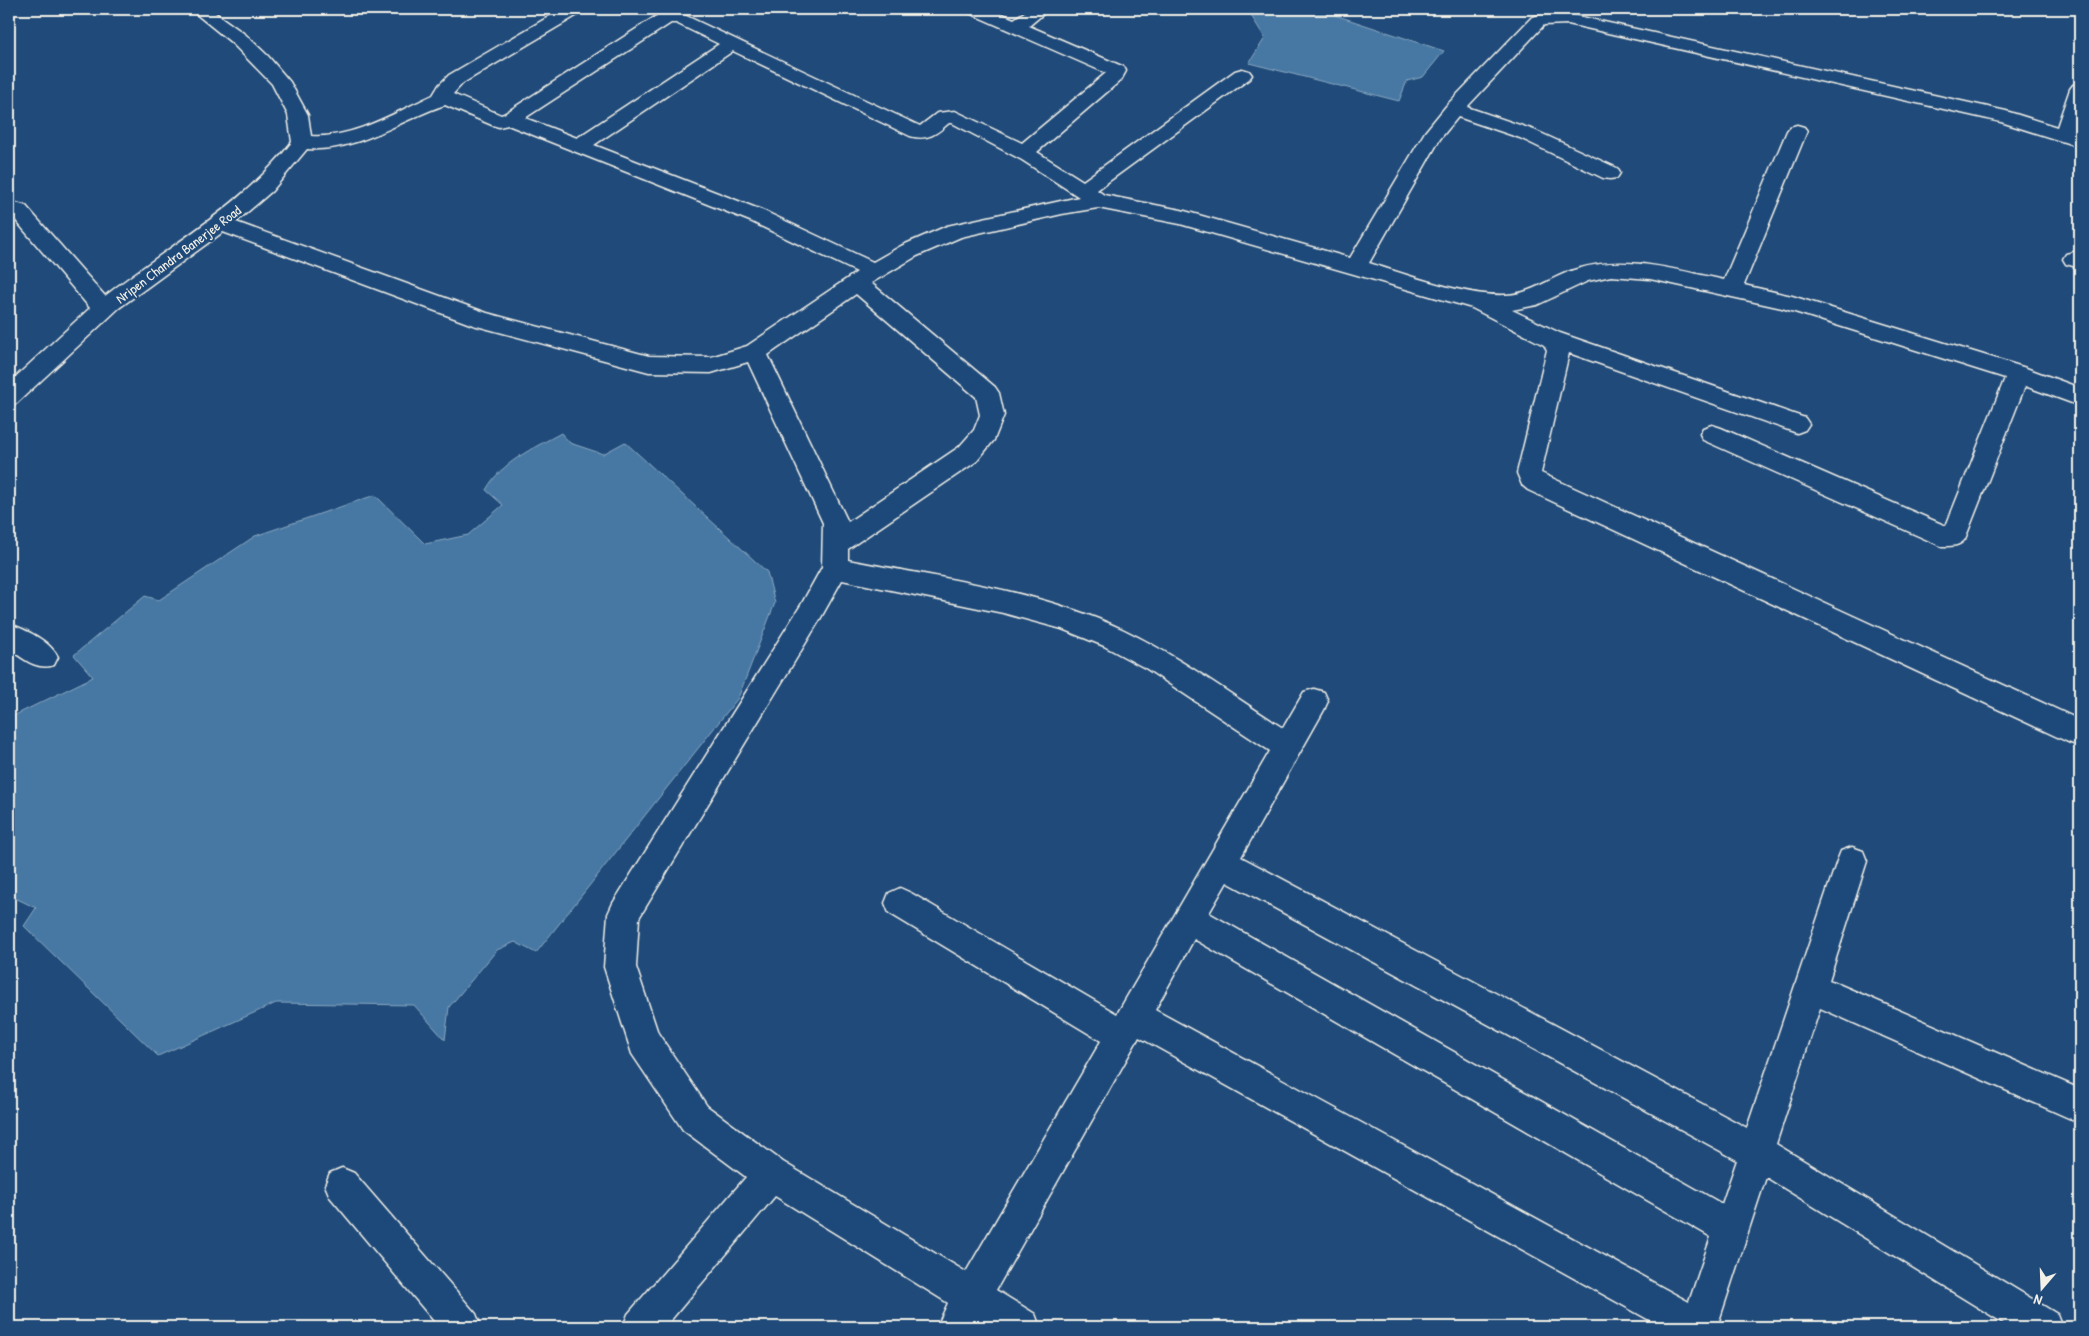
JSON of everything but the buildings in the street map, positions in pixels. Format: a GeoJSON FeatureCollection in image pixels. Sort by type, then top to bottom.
{"type":"FeatureCollection","features":[{"type":"Feature","properties":{"kind":"street"},"geometry":{"type":"LineString","coordinates":[[199,9],[239,39],[280,82],[298,115],[302,142],[319,143],[364,134],[440,99],[448,99],[499,120],[510,119],[757,216],[865,277],[987,393],[992,414],[985,434],[968,454],[835,556]]}},
{"type":"Feature","properties":{"kind":"street"},"geometry":{"type":"LineString","coordinates":[[440,99],[446,89],[456,79],[575,9]]}},
{"type":"Feature","properties":{"kind":"street"},"geometry":{"type":"LineString","coordinates":[[975,9],[1114,69],[1117,73],[1024,152]]}},
{"type":"Feature","properties":{"kind":"street"},"geometry":{"type":"LineString","coordinates":[[1016,27],[1040,9]]}},
{"type":"Feature","properties":{"kind":"street"},"geometry":{"type":"LineString","coordinates":[[510,119],[667,17],[678,12],[680,18],[917,132],[926,132],[944,117],[950,116],[1024,152],[1059,172],[1091,196],[1181,217],[1474,300],[1552,339],[1797,424]]}},
{"type":"Feature","properties":{"kind":"street"},"geometry":{"type":"LineString","coordinates":[[1356,266],[1432,136],[1454,108],[1538,21],[1550,13],[1568,19],[2006,117],[2072,138],[2080,89]]}},
{"type":"Feature","properties":{"kind":"street"},"geometry":{"type":"LineString","coordinates":[[579,146],[732,43]]}},
{"type":"Feature","properties":{"kind":"street"},"geometry":{"type":"LineString","coordinates":[[221,224],[481,319],[649,364],[711,364],[755,352],[865,277],[909,251],[955,231],[1091,196],[1242,75]]}},
{"type":"Feature","properties":{"kind":"street"},"geometry":{"type":"LineString","coordinates":[[1454,108],[1527,134],[1610,173]]}},
{"type":"Feature","properties":{"kind":"street"},"geometry":{"type":"LineString","coordinates":[[1731,289],[1796,131]]}},
{"type":"Feature","properties":{"kind":"street","name":"Nripen Chandra Banerjee Road"},"geometry":{"type":"LineString","coordinates":[[9,397],[70,338],[127,290],[221,224],[266,186],[288,162],[302,142]]}},
{"type":"Feature","properties":{"kind":"street"},"geometry":{"type":"LineString","coordinates":[[9,208],[19,211],[104,310]]}},
{"type":"Feature","properties":{"kind":"street"},"geometry":{"type":"LineString","coordinates":[[1474,300],[1505,303],[1529,300],[1582,275],[1611,269],[1650,272],[1784,301],[2018,374],[2080,397]]}},
{"type":"Feature","properties":{"kind":"street"},"geometry":{"type":"LineString","coordinates":[[1552,339],[1558,344],[1558,350],[1529,473],[1537,483],[2076,732]]}},
{"type":"Feature","properties":{"kind":"street"},"geometry":{"type":"LineString","coordinates":[[755,352],[836,523],[835,556],[810,613],[624,914],[620,967],[644,1042],[695,1118],[964,1312],[1022,1327]]}},
{"type":"Feature","properties":{"kind":"street"},"geometry":{"type":"LineString","coordinates":[[1712,434],[1941,536],[1953,536],[2018,374]]}},
{"type":"Feature","properties":{"kind":"street"},"geometry":{"type":"LineString","coordinates":[[835,556],[1066,619],[1114,638],[1157,661],[1288,747]]}},
{"type":"Feature","properties":{"kind":"street"},"geometry":{"type":"LineString","coordinates":[[9,635],[44,657]]}},
{"type":"Feature","properties":{"kind":"street"},"geometry":{"type":"LineString","coordinates":[[964,1312],[1314,702]]}},
{"type":"Feature","properties":{"kind":"street"},"geometry":{"type":"LineString","coordinates":[[900,903],[1128,1026],[1698,1327],[1852,861]]}},
{"type":"Feature","properties":{"kind":"street"},"geometry":{"type":"LineString","coordinates":[[1222,863],[1757,1152],[2044,1327]]}},
{"type":"Feature","properties":{"kind":"street"},"geometry":{"type":"LineString","coordinates":[[1189,919],[1731,1229]]}},
{"type":"Feature","properties":{"kind":"street"},"geometry":{"type":"LineString","coordinates":[[1811,988],[2080,1106]]}},
{"type":"Feature","properties":{"kind":"street"},"geometry":{"type":"LineString","coordinates":[[641,1327],[771,1174]]}},
{"type":"Feature","properties":{"kind":"street"},"geometry":{"type":"LineString","coordinates":[[342,1185],[463,1327]]}},
{"type":"Feature","properties":{"kind":"water"},"geometry":{"type":"Polygon","coordinates":[[[1247,9],[1332,14],[1444,51],[1423,77],[1407,81],[1399,101],[1249,63],[1265,38],[1247,9]]]}},
{"type":"Feature","properties":{"kind":"water"},"geometry":{"type":"Polygon","coordinates":[[[561,433],[570,443],[603,454],[625,442],[767,572],[775,603],[738,698],[536,953],[515,942],[497,950],[449,1007],[445,1040],[414,1005],[276,1003],[158,1056],[24,926],[36,908],[9,895],[9,718],[93,677],[74,655],[145,596],[159,600],[255,536],[375,495],[425,544],[468,535],[503,505],[486,490],[500,471],[529,450],[561,433]]]}}]}
